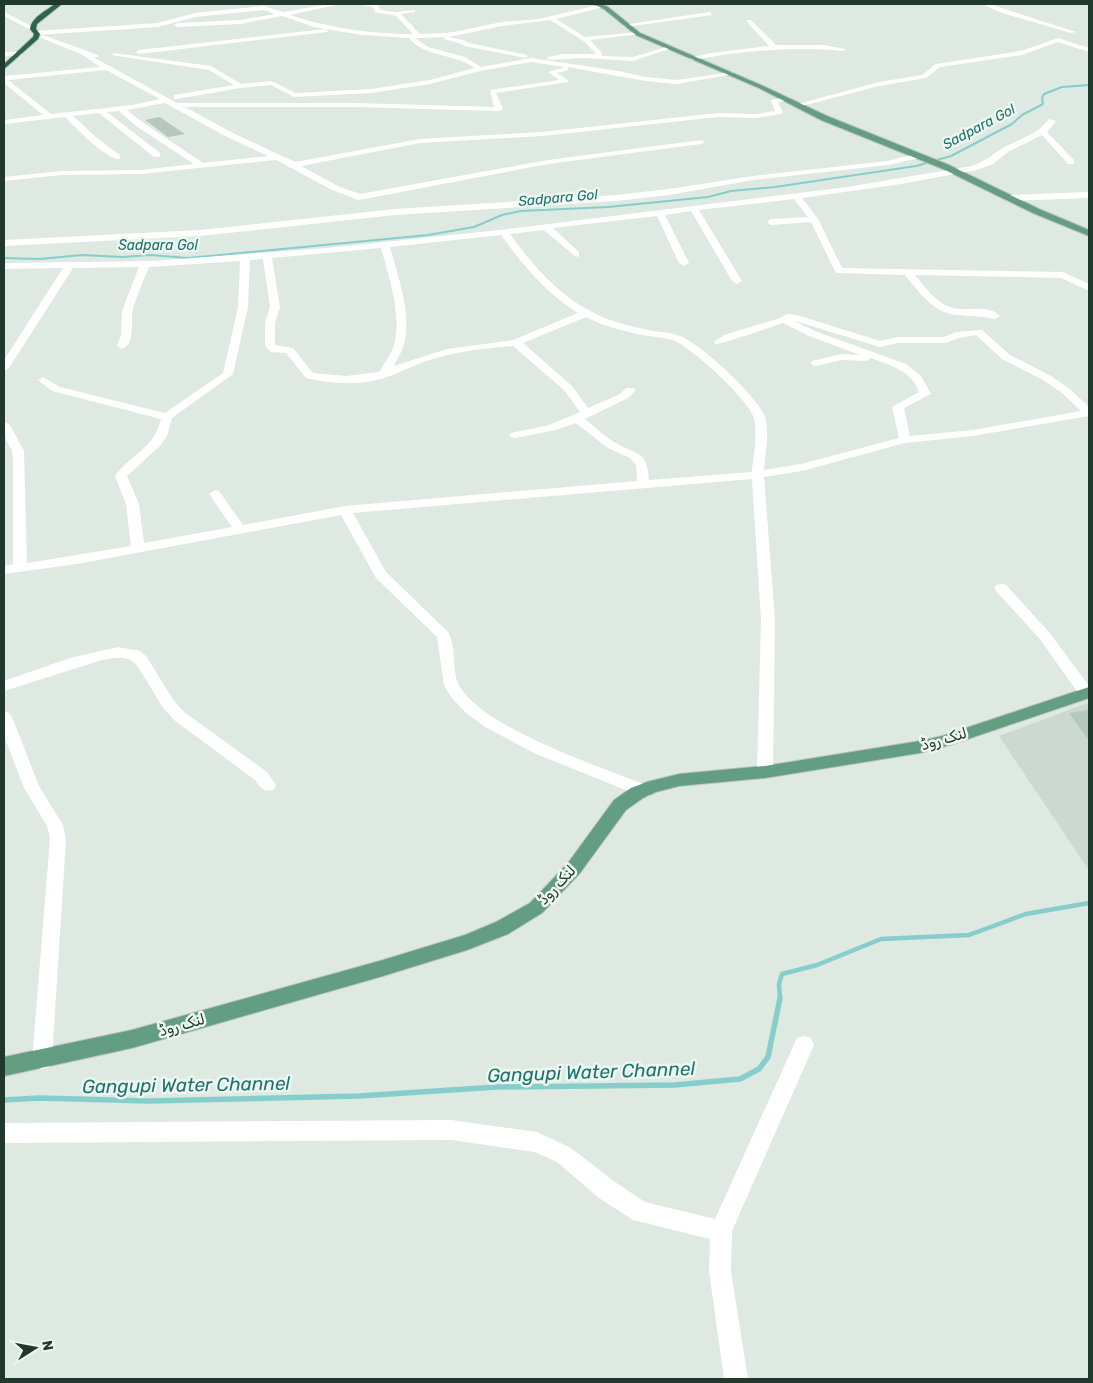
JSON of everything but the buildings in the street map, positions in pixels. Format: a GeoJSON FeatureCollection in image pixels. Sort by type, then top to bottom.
{"type":"FeatureCollection","features":[{"type":"Feature","properties":{"kind":"highway"},"geometry":{"type":"LineString","coordinates":[[4,67],[34,40],[34,24],[39,18],[59,4]]}},
{"type":"Feature","properties":{"kind":"main road"},"geometry":{"type":"LineString","coordinates":[[599,5],[638,34],[1089,233]]}},
{"type":"Feature","properties":{"kind":"main road","name":"لنک روڈ"},"geometry":{"type":"LineString","coordinates":[[4,1067],[132,1039],[383,968],[467,942],[502,928],[536,908],[574,868],[620,805],[643,790],[679,780],[765,772],[920,747],[953,738],[1087,692]]}},
{"type":"Feature","properties":{"kind":"street"},"geometry":{"type":"LineString","coordinates":[[158,25],[188,16],[264,8],[278,4]]}},
{"type":"Feature","properties":{"kind":"street"},"geometry":{"type":"LineString","coordinates":[[35,32],[75,32],[158,25],[202,25],[240,22],[338,4]]}},
{"type":"Feature","properties":{"kind":"street"},"geometry":{"type":"LineString","coordinates":[[360,4],[375,5],[377,11],[396,14]]}},
{"type":"Feature","properties":{"kind":"street"},"geometry":{"type":"LineString","coordinates":[[985,4],[1004,12],[1073,32]]}},
{"type":"Feature","properties":{"kind":"street"},"geometry":{"type":"LineString","coordinates":[[264,8],[314,25],[362,33],[415,36],[444,35],[468,32],[502,24],[539,21],[599,5]]}},
{"type":"Feature","properties":{"kind":"street"},"geometry":{"type":"LineString","coordinates":[[413,11],[398,13],[399,17],[415,36],[413,40],[439,54],[461,57],[480,69]]}},
{"type":"Feature","properties":{"kind":"street"},"geometry":{"type":"LineString","coordinates":[[4,14],[35,32],[59,40],[86,54],[91,59],[230,135],[278,157],[335,188],[393,213]]}},
{"type":"Feature","properties":{"kind":"street"},"geometry":{"type":"LineString","coordinates":[[202,25],[219,17],[211,14]]}},
{"type":"Feature","properties":{"kind":"street"},"geometry":{"type":"LineString","coordinates":[[626,26],[710,14]]}},
{"type":"Feature","properties":{"kind":"street"},"geometry":{"type":"LineString","coordinates":[[551,18],[585,39],[600,54],[597,57]]}},
{"type":"Feature","properties":{"kind":"street"},"geometry":{"type":"LineString","coordinates":[[749,21],[774,47]]}},
{"type":"Feature","properties":{"kind":"street"},"geometry":{"type":"LineString","coordinates":[[107,55],[341,29]]}},
{"type":"Feature","properties":{"kind":"street"},"geometry":{"type":"LineString","coordinates":[[585,39],[638,34]]}},
{"type":"Feature","properties":{"kind":"street"},"geometry":{"type":"LineString","coordinates":[[444,35],[447,39],[461,41],[467,45],[531,60],[677,82],[731,74]]}},
{"type":"Feature","properties":{"kind":"street"},"geometry":{"type":"LineString","coordinates":[[798,105],[880,84],[924,77],[938,65],[1022,53],[1058,40],[1089,50]]}},
{"type":"Feature","properties":{"kind":"street"},"geometry":{"type":"LineString","coordinates":[[692,58],[722,52],[774,47],[804,46],[843,49]]}},
{"type":"Feature","properties":{"kind":"street"},"geometry":{"type":"LineString","coordinates":[[4,122],[120,108],[272,82],[294,95],[334,94],[430,82],[480,69],[531,60],[562,56],[633,59],[669,48]]}},
{"type":"Feature","properties":{"kind":"street"},"geometry":{"type":"LineString","coordinates":[[4,54],[19,54]]}},
{"type":"Feature","properties":{"kind":"street"},"geometry":{"type":"LineString","coordinates":[[86,54],[211,68],[240,86]]}},
{"type":"Feature","properties":{"kind":"street"},"geometry":{"type":"LineString","coordinates":[[520,56],[557,58]]}},
{"type":"Feature","properties":{"kind":"street"},"geometry":{"type":"LineString","coordinates":[[4,79],[108,68]]}},
{"type":"Feature","properties":{"kind":"street"},"geometry":{"type":"LineString","coordinates":[[175,105],[355,105],[499,109],[492,91],[566,81],[551,72],[575,68]]}},
{"type":"Feature","properties":{"kind":"street"},"geometry":{"type":"LineString","coordinates":[[4,79],[50,117]]}},
{"type":"Feature","properties":{"kind":"street"},"geometry":{"type":"LineString","coordinates":[[294,166],[381,147],[420,141],[586,130],[718,115],[756,116],[778,112],[774,102],[786,99]]}},
{"type":"Feature","properties":{"kind":"street"},"geometry":{"type":"LineString","coordinates":[[120,108],[139,124],[203,166]]}},
{"type":"Feature","properties":{"kind":"street"},"geometry":{"type":"LineString","coordinates":[[102,110],[157,155]]}},
{"type":"Feature","properties":{"kind":"street"},"geometry":{"type":"LineString","coordinates":[[67,115],[94,140],[117,157]]}},
{"type":"Feature","properties":{"kind":"street"},"geometry":{"type":"LineString","coordinates":[[4,266],[145,264],[268,256],[504,232],[901,182],[990,162],[1005,150],[1043,132],[1052,121]]}},
{"type":"Feature","properties":{"kind":"street"},"geometry":{"type":"LineString","coordinates":[[1043,132],[1071,162]]}},
{"type":"Feature","properties":{"kind":"street"},"geometry":{"type":"LineString","coordinates":[[359,197],[548,162],[701,142]]}},
{"type":"Feature","properties":{"kind":"street"},"geometry":{"type":"LineString","coordinates":[[4,243],[200,233],[393,213],[616,198],[669,192],[753,178],[888,163],[918,156]]}},
{"type":"Feature","properties":{"kind":"street"},"geometry":{"type":"LineString","coordinates":[[4,179],[62,173],[141,172],[278,157]]}},
{"type":"Feature","properties":{"kind":"street"},"geometry":{"type":"LineString","coordinates":[[1008,198],[1089,195]]}},
{"type":"Feature","properties":{"kind":"street"},"geometry":{"type":"LineString","coordinates":[[796,196],[814,220],[839,271],[1063,275],[1089,288]]}},
{"type":"Feature","properties":{"kind":"street"},"geometry":{"type":"LineString","coordinates":[[693,208],[736,281]]}},
{"type":"Feature","properties":{"kind":"street"},"geometry":{"type":"LineString","coordinates":[[660,213],[684,263]]}},
{"type":"Feature","properties":{"kind":"street"},"geometry":{"type":"LineString","coordinates":[[772,222],[814,220]]}},
{"type":"Feature","properties":{"kind":"street"},"geometry":{"type":"LineString","coordinates":[[546,226],[576,254]]}},
{"type":"Feature","properties":{"kind":"street"},"geometry":{"type":"LineString","coordinates":[[504,232],[548,285],[586,313],[602,320],[677,338],[711,361],[751,404],[759,416],[761,428],[758,476],[768,620],[765,772]]}},
{"type":"Feature","properties":{"kind":"street"},"geometry":{"type":"LineString","coordinates":[[383,375],[398,344],[401,316],[385,244]]}},
{"type":"Feature","properties":{"kind":"street"},"geometry":{"type":"LineString","coordinates":[[268,256],[275,307],[270,323],[270,346],[275,350],[289,350],[310,376],[344,379],[383,375],[415,360],[460,350],[515,343],[586,313]]}},
{"type":"Feature","properties":{"kind":"street"},"geometry":{"type":"LineString","coordinates":[[43,380],[56,389],[166,416],[228,374],[243,307],[245,257]]}},
{"type":"Feature","properties":{"kind":"street"},"geometry":{"type":"LineString","coordinates":[[122,346],[126,335],[127,311],[145,264]]}},
{"type":"Feature","properties":{"kind":"street"},"geometry":{"type":"LineString","coordinates":[[4,368],[41,311],[47,297],[70,265]]}},
{"type":"Feature","properties":{"kind":"street"},"geometry":{"type":"LineString","coordinates":[[906,271],[926,295],[939,305],[955,312],[988,313],[995,316]]}},
{"type":"Feature","properties":{"kind":"street"},"geometry":{"type":"LineString","coordinates":[[719,342],[728,337],[784,320],[787,317],[793,317],[880,344],[898,340],[946,340],[956,335],[978,332],[1006,357],[1047,378],[1066,391],[1089,413]]}},
{"type":"Feature","properties":{"kind":"street"},"geometry":{"type":"LineString","coordinates":[[784,320],[813,334],[882,359],[911,373],[917,378],[925,391],[921,396],[907,401],[898,407],[905,440]]}},
{"type":"Feature","properties":{"kind":"street"},"geometry":{"type":"LineString","coordinates":[[515,343],[568,388],[581,415],[612,446],[634,455],[642,464],[643,484]]}},
{"type":"Feature","properties":{"kind":"street"},"geometry":{"type":"LineString","coordinates":[[816,363],[842,357],[882,359]]}},
{"type":"Feature","properties":{"kind":"street"},"geometry":{"type":"LineString","coordinates":[[515,435],[552,428],[624,396],[630,390]]}},
{"type":"Feature","properties":{"kind":"street"},"geometry":{"type":"LineString","coordinates":[[4,570],[77,560],[345,510],[758,476],[802,467],[905,440],[973,433],[1089,413]]}},
{"type":"Feature","properties":{"kind":"street"},"geometry":{"type":"LineString","coordinates":[[138,549],[135,532],[136,516],[130,491],[122,476],[158,442],[165,430],[166,416]]}},
{"type":"Feature","properties":{"kind":"street"},"geometry":{"type":"LineString","coordinates":[[5,431],[18,452],[19,460],[20,568]]}},
{"type":"Feature","properties":{"kind":"street"},"geometry":{"type":"LineString","coordinates":[[216,494],[240,530]]}},
{"type":"Feature","properties":{"kind":"street"},"geometry":{"type":"LineString","coordinates":[[345,510],[382,575],[443,635],[446,643],[446,673],[455,692],[469,709],[514,736],[643,790]]}},
{"type":"Feature","properties":{"kind":"street"},"geometry":{"type":"LineString","coordinates":[[1001,588],[1044,635],[1087,692]]}},
{"type":"Feature","properties":{"kind":"street"},"geometry":{"type":"LineString","coordinates":[[4,686],[102,654],[118,652],[135,655],[141,660],[169,705],[179,716],[261,776],[268,785]]}},
{"type":"Feature","properties":{"kind":"street"},"geometry":{"type":"LineString","coordinates":[[4,717],[32,788],[55,825],[58,839],[42,1060]]}},
{"type":"Feature","properties":{"kind":"street"},"geometry":{"type":"LineString","coordinates":[[736,1379],[720,1271],[721,1230],[804,1045]]}},
{"type":"Feature","properties":{"kind":"street"},"geometry":{"type":"LineString","coordinates":[[4,1133],[451,1130],[506,1137],[537,1142],[564,1156],[607,1190],[641,1212],[721,1230]]}},
{"type":"Feature","properties":{"kind":"shaded area"},"geometry":{"type":"Polygon","coordinates":[[[1087,703],[1089,706],[1088,869],[999,736],[1087,703]]]}},
{"type":"Feature","properties":{"kind":"waterway","name":"Sadpara Gol"},"geometry":{"type":"LineString","coordinates":[[4,258],[39,259],[82,255],[123,257],[150,255],[188,258],[428,235],[474,227],[502,215],[521,211],[608,207],[708,197],[731,191],[775,187],[916,166],[951,156],[1012,124],[1022,115],[1043,104],[1042,98],[1044,94],[1062,87],[1089,85]]}},
{"type":"Feature","properties":{"kind":"waterway","name":"Gangupi Water Channel"},"geometry":{"type":"LineString","coordinates":[[780,998],[779,984],[782,974],[817,965],[881,939],[969,935],[1026,914],[1089,903]]}},
{"type":"Feature","properties":{"kind":"waterway","name":"Gangupi Water Channel"},"geometry":{"type":"LineString","coordinates":[[4,1100],[39,1098],[149,1101],[359,1096],[497,1087],[675,1085],[740,1079],[759,1069],[768,1057],[780,998]]}}]}
